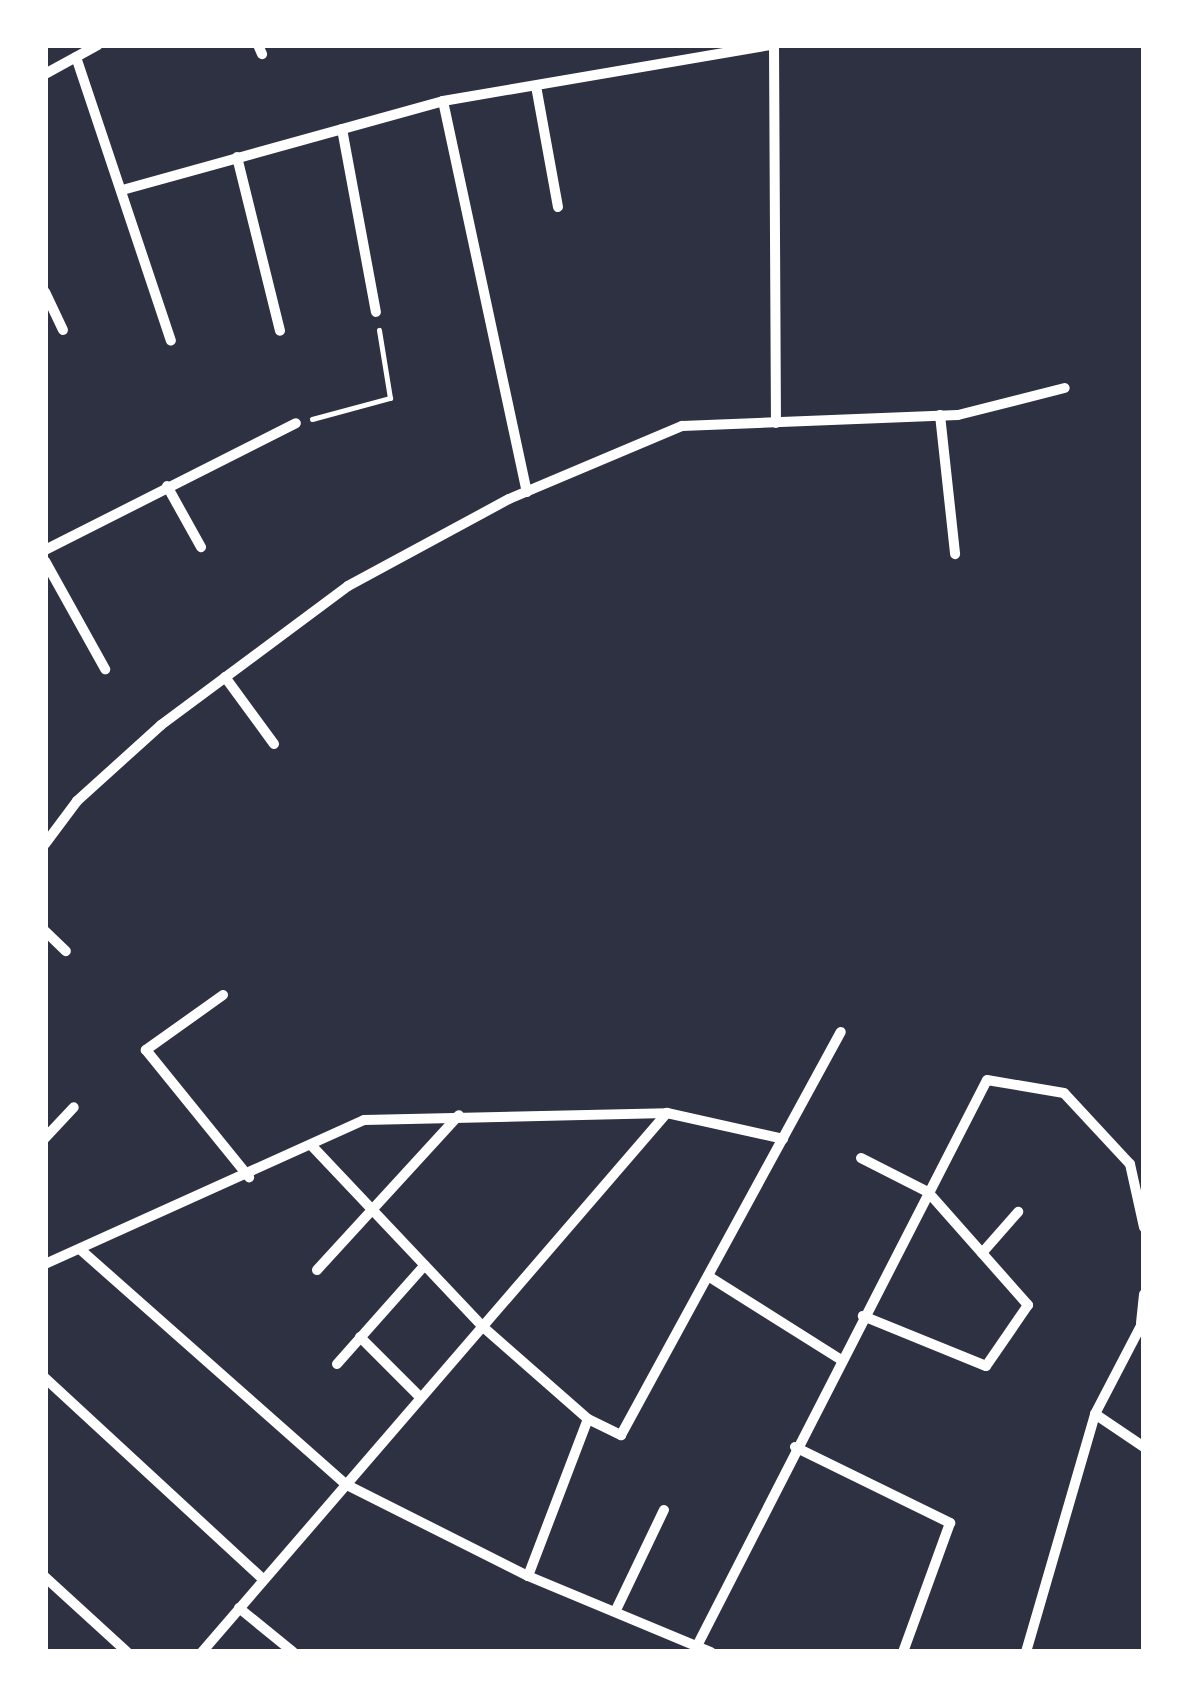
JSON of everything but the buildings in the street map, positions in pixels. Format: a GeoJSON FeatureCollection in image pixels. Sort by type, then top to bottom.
{"type":"FeatureCollection","features":[{"type":"Feature","properties":{"kind":"street"},"geometry":{"type":"LineString","coordinates":[[45,74],[98,45]]}},
{"type":"Feature","properties":{"kind":"street"},"geometry":{"type":"LineString","coordinates":[[126,189],[443,102],[772,45],[776,423]]}},
{"type":"Feature","properties":{"kind":"street"},"geometry":{"type":"LineString","coordinates":[[76,57],[126,189],[171,341]]}},
{"type":"Feature","properties":{"kind":"street"},"geometry":{"type":"LineString","coordinates":[[536,86],[558,206]]}},
{"type":"Feature","properties":{"kind":"street"},"geometry":{"type":"LineString","coordinates":[[443,102],[527,492]]}},
{"type":"Feature","properties":{"kind":"street"},"geometry":{"type":"LineString","coordinates":[[342,129],[376,312]]}},
{"type":"Feature","properties":{"kind":"street"},"geometry":{"type":"LineString","coordinates":[[237,157],[280,331]]}},
{"type":"Feature","properties":{"kind":"street"},"geometry":{"type":"LineString","coordinates":[[45,292],[62,330]]}},
{"type":"Feature","properties":{"kind":"street"},"geometry":{"type":"LineString","coordinates":[[45,844],[77,801],[226,677],[348,586],[527,492],[682,426],[940,415],[1065,388]]}},
{"type":"Feature","properties":{"kind":"street"},"geometry":{"type":"LineString","coordinates":[[940,415],[955,554]]}},
{"type":"Feature","properties":{"kind":"street"},"geometry":{"type":"LineString","coordinates":[[45,550],[296,423]]}},
{"type":"Feature","properties":{"kind":"street"},"geometry":{"type":"LineString","coordinates":[[167,486],[201,547]]}},
{"type":"Feature","properties":{"kind":"street"},"geometry":{"type":"LineString","coordinates":[[45,561],[106,669]]}},
{"type":"Feature","properties":{"kind":"street"},"geometry":{"type":"LineString","coordinates":[[226,677],[274,744]]}},
{"type":"Feature","properties":{"kind":"street"},"geometry":{"type":"LineString","coordinates":[[45,931],[66,951]]}},
{"type":"Feature","properties":{"kind":"street"},"geometry":{"type":"LineString","coordinates":[[223,995],[146,1050],[249,1177]]}},
{"type":"Feature","properties":{"kind":"street"},"geometry":{"type":"LineString","coordinates":[[312,1146],[482,1326],[588,1418],[621,1435],[840,1032]]}},
{"type":"Feature","properties":{"kind":"street"},"geometry":{"type":"LineString","coordinates":[[698,1642],[795,1446],[987,1080],[1064,1093],[1130,1164],[1144,1227]]}},
{"type":"Feature","properties":{"kind":"street"},"geometry":{"type":"LineString","coordinates":[[45,1138],[74,1107]]}},
{"type":"Feature","properties":{"kind":"street"},"geometry":{"type":"LineString","coordinates":[[45,1264],[249,1177],[364,1120],[667,1113],[783,1139]]}},
{"type":"Feature","properties":{"kind":"street"},"geometry":{"type":"LineString","coordinates":[[202,1652],[667,1113]]}},
{"type":"Feature","properties":{"kind":"street"},"geometry":{"type":"LineString","coordinates":[[317,1270],[458,1115]]}},
{"type":"Feature","properties":{"kind":"street"},"geometry":{"type":"LineString","coordinates":[[862,1158],[928,1192],[1028,1305],[986,1366],[863,1316]]}},
{"type":"Feature","properties":{"kind":"street"},"geometry":{"type":"LineString","coordinates":[[982,1253],[1018,1212]]}},
{"type":"Feature","properties":{"kind":"street"},"geometry":{"type":"LineString","coordinates":[[82,1251],[345,1484],[528,1576],[698,1642],[711,1652]]}},
{"type":"Feature","properties":{"kind":"street"},"geometry":{"type":"LineString","coordinates":[[337,1364],[424,1265]]}},
{"type":"Feature","properties":{"kind":"street"},"geometry":{"type":"LineString","coordinates":[[708,1276],[840,1359]]}},
{"type":"Feature","properties":{"kind":"street"},"geometry":{"type":"LineString","coordinates":[[1026,1652],[1095,1414],[1143,1324],[1144,1294]]}},
{"type":"Feature","properties":{"kind":"street"},"geometry":{"type":"LineString","coordinates":[[360,1337],[420,1398]]}},
{"type":"Feature","properties":{"kind":"street"},"geometry":{"type":"LineString","coordinates":[[45,1378],[264,1579]]}},
{"type":"Feature","properties":{"kind":"street"},"geometry":{"type":"LineString","coordinates":[[1095,1414],[1144,1446]]}},
{"type":"Feature","properties":{"kind":"street"},"geometry":{"type":"LineString","coordinates":[[528,1576],[588,1418]]}},
{"type":"Feature","properties":{"kind":"street"},"geometry":{"type":"LineString","coordinates":[[795,1446],[950,1523],[903,1652]]}},
{"type":"Feature","properties":{"kind":"street"},"geometry":{"type":"LineString","coordinates":[[616,1610],[664,1510]]}},
{"type":"Feature","properties":{"kind":"street"},"geometry":{"type":"LineString","coordinates":[[45,1577],[127,1652]]}},
{"type":"Feature","properties":{"kind":"street"},"geometry":{"type":"LineString","coordinates":[[239,1608],[293,1652]]}},
{"type":"Feature","properties":{"kind":"path"},"geometry":{"type":"LineString","coordinates":[[296,423],[390,398],[376,312]]}}]}
